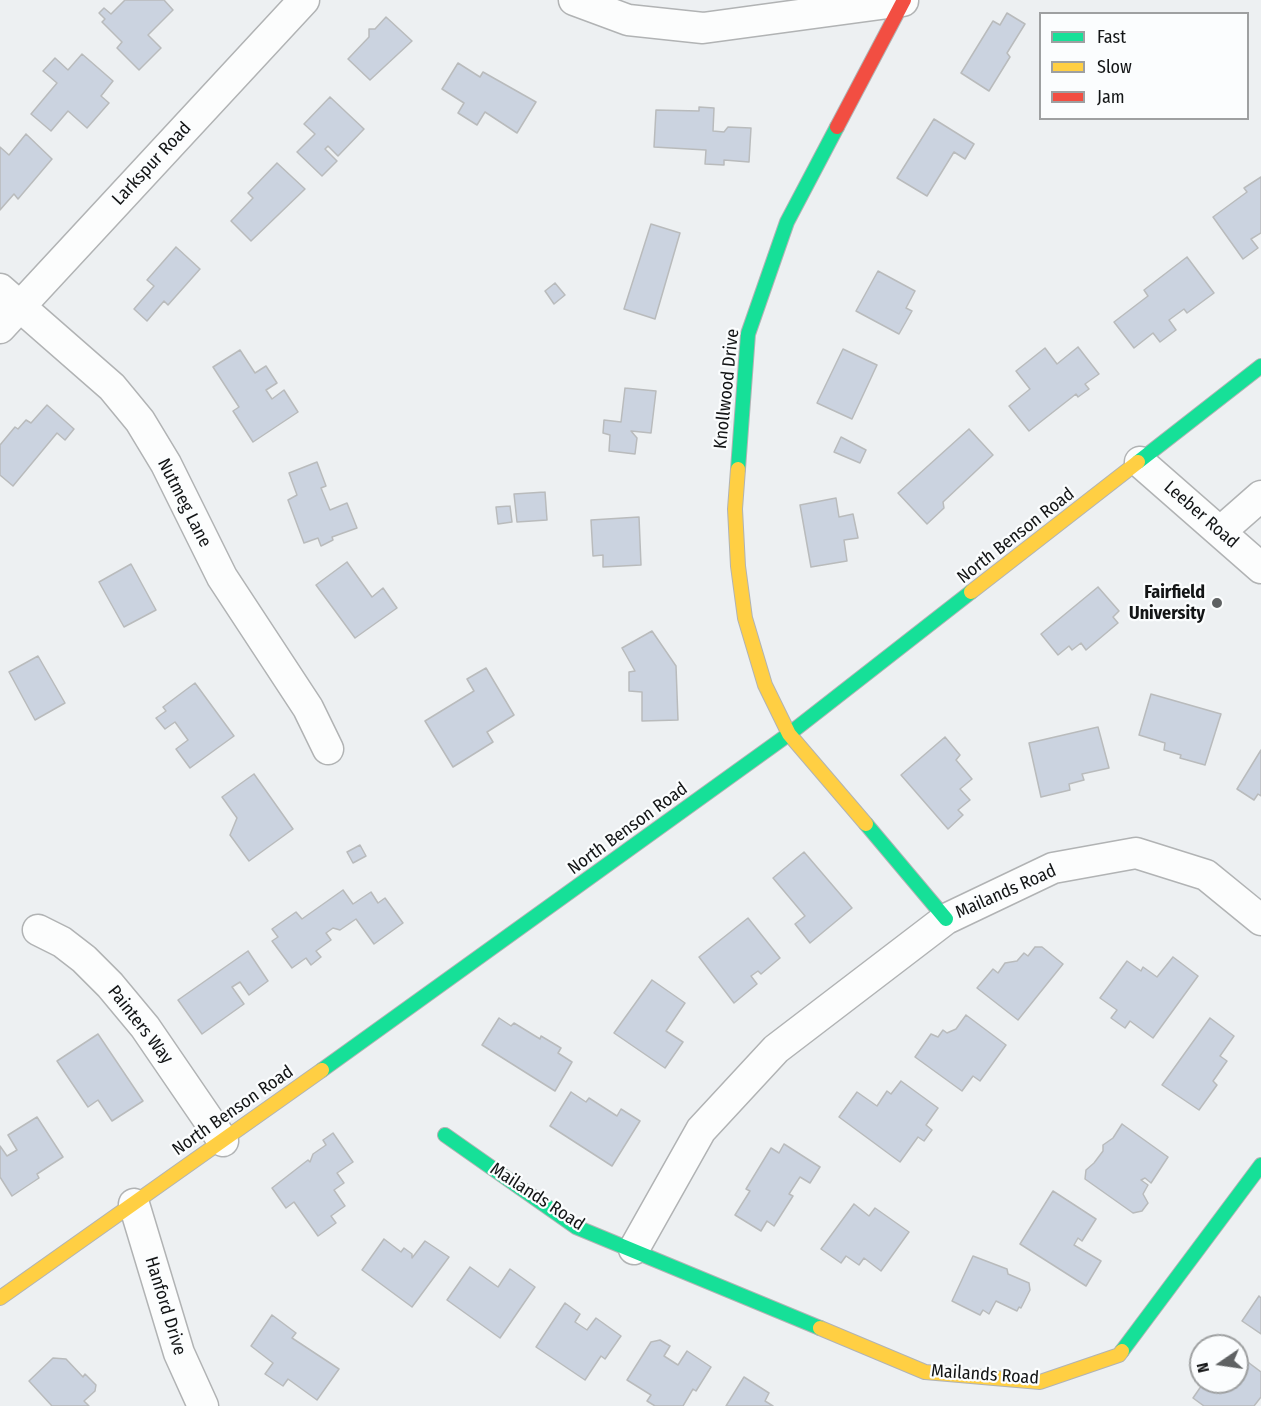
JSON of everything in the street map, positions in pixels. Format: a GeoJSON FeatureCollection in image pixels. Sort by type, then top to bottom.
{"type":"FeatureCollection","features":[{"type":"Feature","properties":{"kind":"street","name":"Larkspur Road"},"geometry":{"type":"LineString","coordinates":[[6,308],[304,0]]}},
{"type":"Feature","properties":{"kind":"street"},"geometry":{"type":"LineString","coordinates":[[574,0],[628,20],[703,28],[904,0]]}},
{"type":"Feature","properties":{"kind":"street","name":"Knollwood Drive"},"geometry":{"type":"LineString","coordinates":[[789,734],[777,716],[765,685],[745,618],[738,566],[735,509],[748,334],[788,222],[904,0]]}},
{"type":"Feature","properties":{"kind":"street","name":"Nutmeg Lane"},"geometry":{"type":"LineString","coordinates":[[6,308],[112,387],[140,422],[166,464],[222,577],[308,708],[328,749]]}},
{"type":"Feature","properties":{"kind":"street","name":"North Benson Road"},"geometry":{"type":"LineString","coordinates":[[0,1298],[789,734],[1261,366]]}},
{"type":"Feature","properties":{"kind":"street","name":"Leeber Road"},"geometry":{"type":"LineString","coordinates":[[1140,462],[1261,568]]}},
{"type":"Feature","properties":{"kind":"street"},"geometry":{"type":"LineString","coordinates":[[1220,532],[1261,496]]}},
{"type":"Feature","properties":{"kind":"street","name":"Mailands Road"},"geometry":{"type":"LineString","coordinates":[[789,734],[946,919]]}},
{"type":"Feature","properties":{"kind":"street","name":"Mailands Road"},"geometry":{"type":"LineString","coordinates":[[634,1249],[701,1130],[776,1049],[946,919],[1053,868],[1136,853],[1206,875],[1261,920]]}},
{"type":"Feature","properties":{"kind":"street","name":"Painters Way"},"geometry":{"type":"LineString","coordinates":[[38,930],[70,948],[110,985],[146,1027],[223,1140]]}},
{"type":"Feature","properties":{"kind":"street","name":"Mailands Road"},"geometry":{"type":"LineString","coordinates":[[445,1136],[576,1227],[634,1249],[925,1372],[1040,1382],[1119,1355],[1261,1165]]}},
{"type":"Feature","properties":{"kind":"street","name":"Hanford Drive"},"geometry":{"type":"LineString","coordinates":[[134,1204],[179,1353],[203,1406]]}},
{"type":"Feature","properties":{"kind":"building"},"geometry":{"type":"Polygon","coordinates":[[[125,0],[164,0],[173,10],[148,35],[161,48],[139,70],[117,48],[122,42],[102,22],[105,19],[99,13],[104,8],[111,14],[125,0]]]}},
{"type":"Feature","properties":{"kind":"building"},"geometry":{"type":"Polygon","coordinates":[[[1007,13],[1025,24],[1007,53],[1010,57],[989,91],[961,73],[993,21],[1000,25],[1007,13]]]}},
{"type":"Feature","properties":{"kind":"building"},"geometry":{"type":"Polygon","coordinates":[[[386,17],[412,41],[370,80],[348,59],[369,37],[369,29],[375,29],[386,17]]]}},
{"type":"Feature","properties":{"kind":"building"},"geometry":{"type":"Polygon","coordinates":[[[82,54],[113,81],[101,96],[109,103],[87,128],[68,111],[51,131],[31,114],[57,83],[43,71],[55,58],[68,70],[82,54]]]}},
{"type":"Feature","properties":{"kind":"building"},"geometry":{"type":"Polygon","coordinates":[[[458,63],[480,77],[483,72],[536,102],[517,133],[485,112],[477,125],[458,113],[464,103],[442,89],[458,63]]]}},
{"type":"Feature","properties":{"kind":"building"},"geometry":{"type":"Polygon","coordinates":[[[330,97],[364,129],[338,156],[328,146],[325,149],[337,161],[322,176],[297,152],[315,134],[304,124],[330,97]]]}},
{"type":"Feature","properties":{"kind":"building"},"geometry":{"type":"Polygon","coordinates":[[[699,107],[714,108],[713,131],[724,132],[728,127],[751,128],[749,162],[724,160],[724,165],[705,164],[706,150],[654,147],[656,110],[699,111],[699,107]]]}},
{"type":"Feature","properties":{"kind":"building"},"geometry":{"type":"Polygon","coordinates":[[[934,119],[974,144],[965,159],[954,152],[927,196],[897,178],[934,119]]]}},
{"type":"Feature","properties":{"kind":"building"},"geometry":{"type":"Polygon","coordinates":[[[26,134],[52,159],[18,199],[14,194],[0,210],[0,147],[9,155],[26,134]]]}},
{"type":"Feature","properties":{"kind":"building"},"geometry":{"type":"Polygon","coordinates":[[[277,163],[305,189],[251,241],[231,221],[253,198],[248,193],[277,163]]]}},
{"type":"Feature","properties":{"kind":"building"},"geometry":{"type":"Polygon","coordinates":[[[1261,177],[1261,233],[1251,239],[1258,248],[1243,259],[1213,217],[1247,192],[1244,188],[1261,177]]]}},
{"type":"Feature","properties":{"kind":"building"},"geometry":{"type":"Polygon","coordinates":[[[651,224],[680,233],[655,319],[624,309],[651,224]]]}},
{"type":"Feature","properties":{"kind":"building"},"geometry":{"type":"Polygon","coordinates":[[[176,247],[200,269],[168,305],[164,301],[147,321],[134,309],[154,286],[147,280],[176,247]]]}},
{"type":"Feature","properties":{"kind":"building"},"geometry":{"type":"Polygon","coordinates":[[[1187,257],[1214,293],[1187,313],[1184,309],[1169,320],[1176,330],[1160,342],[1153,333],[1134,348],[1114,322],[1148,296],[1144,290],[1187,257]]]}},
{"type":"Feature","properties":{"kind":"building"},"geometry":{"type":"Polygon","coordinates":[[[878,271],[915,291],[906,308],[912,311],[899,334],[856,311],[878,271]]]}},
{"type":"Feature","properties":{"kind":"building"},"geometry":{"type":"Polygon","coordinates":[[[555,283],[565,295],[554,304],[545,291],[555,283]]]}},
{"type":"Feature","properties":{"kind":"building"},"geometry":{"type":"Polygon","coordinates":[[[1078,347],[1099,374],[1085,384],[1089,389],[1078,397],[1076,394],[1029,431],[1009,406],[1030,389],[1016,371],[1045,348],[1057,364],[1078,347]]]}},
{"type":"Feature","properties":{"kind":"building"},"geometry":{"type":"Polygon","coordinates":[[[843,349],[877,365],[852,419],[817,403],[843,349]]]}},
{"type":"Feature","properties":{"kind":"building"},"geometry":{"type":"Polygon","coordinates":[[[240,350],[255,373],[266,366],[277,383],[266,390],[272,399],[284,390],[298,412],[253,442],[233,411],[239,407],[213,367],[240,350]]]}},
{"type":"Feature","properties":{"kind":"building"},"geometry":{"type":"Polygon","coordinates":[[[625,388],[656,391],[651,433],[631,431],[637,438],[635,454],[609,451],[610,435],[603,433],[604,420],[621,422],[625,388]]]}},
{"type":"Feature","properties":{"kind":"building"},"geometry":{"type":"Polygon","coordinates":[[[47,405],[74,429],[65,440],[57,433],[13,486],[0,475],[0,445],[15,427],[18,429],[26,420],[31,423],[47,405]]]}},
{"type":"Feature","properties":{"kind":"building"},"geometry":{"type":"Polygon","coordinates":[[[969,429],[993,455],[943,502],[944,508],[927,524],[898,493],[969,429]]]}},
{"type":"Feature","properties":{"kind":"building"},"geometry":{"type":"Polygon","coordinates":[[[841,437],[866,450],[860,463],[834,452],[841,437]]]}},
{"type":"Feature","properties":{"kind":"building"},"geometry":{"type":"Polygon","coordinates":[[[317,462],[326,486],[321,488],[330,510],[347,503],[357,528],[332,537],[333,540],[321,546],[318,538],[304,543],[288,500],[297,495],[289,473],[317,462]]]}},
{"type":"Feature","properties":{"kind":"building"},"geometry":{"type":"Polygon","coordinates":[[[545,492],[547,520],[517,522],[514,494],[545,492]]]}},
{"type":"Feature","properties":{"kind":"building"},"geometry":{"type":"Polygon","coordinates":[[[836,498],[839,517],[853,514],[858,538],[844,540],[847,561],[811,567],[800,505],[836,498]]]}},
{"type":"Feature","properties":{"kind":"building"},"geometry":{"type":"Polygon","coordinates":[[[510,506],[512,522],[498,524],[496,507],[510,506]]]}},
{"type":"Feature","properties":{"kind":"building"},"geometry":{"type":"Polygon","coordinates":[[[639,517],[641,565],[603,567],[603,555],[593,556],[591,520],[639,517]]]}},
{"type":"Feature","properties":{"kind":"building"},"geometry":{"type":"Polygon","coordinates":[[[347,562],[372,597],[383,588],[397,608],[355,638],[316,585],[347,562]]]}},
{"type":"Feature","properties":{"kind":"building"},"geometry":{"type":"Polygon","coordinates":[[[131,564],[156,610],[124,627],[99,582],[131,564]]]}},
{"type":"Feature","properties":{"kind":"building"},"geometry":{"type":"Polygon","coordinates":[[[1098,587],[1119,611],[1113,617],[1118,623],[1086,650],[1081,643],[1072,650],[1069,646],[1058,655],[1041,634],[1098,587]]]}},
{"type":"Feature","properties":{"kind":"building"},"geometry":{"type":"Polygon","coordinates":[[[652,631],[676,666],[678,720],[642,721],[642,692],[629,691],[629,672],[635,671],[622,648],[652,631]]]}},
{"type":"Feature","properties":{"kind":"building"},"geometry":{"type":"Polygon","coordinates":[[[38,656],[65,703],[35,720],[9,672],[38,656]]]}},
{"type":"Feature","properties":{"kind":"building"},"geometry":{"type":"Polygon","coordinates":[[[486,668],[514,715],[487,732],[493,742],[453,767],[425,721],[474,691],[467,679],[486,668]]]}},
{"type":"Feature","properties":{"kind":"building"},"geometry":{"type":"Polygon","coordinates":[[[195,683],[234,736],[190,768],[176,749],[188,740],[175,722],[165,729],[156,718],[166,711],[163,707],[195,683]]]}},
{"type":"Feature","properties":{"kind":"building"},"geometry":{"type":"Polygon","coordinates":[[[1151,694],[1221,714],[1205,765],[1180,758],[1181,755],[1164,750],[1165,743],[1139,735],[1151,694]]]}},
{"type":"Feature","properties":{"kind":"building"},"geometry":{"type":"Polygon","coordinates":[[[1098,727],[1109,768],[1082,774],[1084,780],[1069,784],[1070,790],[1041,797],[1029,743],[1098,727]]]}},
{"type":"Feature","properties":{"kind":"building"},"geometry":{"type":"Polygon","coordinates":[[[945,737],[960,755],[956,760],[972,779],[960,789],[970,800],[958,810],[963,815],[948,829],[901,775],[945,737]]]}},
{"type":"Feature","properties":{"kind":"building"},"geometry":{"type":"Polygon","coordinates":[[[1261,750],[1261,796],[1258,794],[1254,800],[1237,789],[1261,750]]]}},
{"type":"Feature","properties":{"kind":"building"},"geometry":{"type":"Polygon","coordinates":[[[254,774],[293,829],[249,861],[230,835],[237,818],[222,797],[254,774]]]}},
{"type":"Feature","properties":{"kind":"building"},"geometry":{"type":"Polygon","coordinates":[[[360,845],[366,856],[353,863],[347,852],[360,845]]]}},
{"type":"Feature","properties":{"kind":"building"},"geometry":{"type":"Polygon","coordinates":[[[804,852],[852,908],[810,943],[795,924],[805,916],[773,878],[804,852]]]}},
{"type":"Feature","properties":{"kind":"building"},"geometry":{"type":"Polygon","coordinates":[[[343,890],[353,904],[371,892],[378,903],[385,898],[403,923],[374,944],[356,919],[340,930],[333,928],[326,933],[331,940],[316,951],[321,957],[311,965],[306,958],[292,968],[272,941],[278,937],[272,929],[296,912],[302,919],[343,890]]]}},
{"type":"Feature","properties":{"kind":"building"},"geometry":{"type":"Polygon","coordinates":[[[748,918],[780,958],[761,974],[758,971],[751,976],[757,984],[734,1003],[699,957],[748,918]]]}},
{"type":"Feature","properties":{"kind":"building"},"geometry":{"type":"Polygon","coordinates":[[[1035,947],[1042,947],[1063,964],[1018,1020],[977,988],[993,969],[998,973],[1005,963],[1017,961],[1024,953],[1028,956],[1035,947]]]}},
{"type":"Feature","properties":{"kind":"building"},"geometry":{"type":"Polygon","coordinates":[[[248,951],[268,981],[249,995],[240,982],[232,987],[244,1004],[202,1034],[178,1000],[248,951]]]}},
{"type":"Feature","properties":{"kind":"building"},"geometry":{"type":"Polygon","coordinates":[[[1173,957],[1198,976],[1153,1038],[1130,1021],[1125,1028],[1111,1018],[1117,1010],[1100,998],[1127,961],[1141,971],[1143,967],[1157,977],[1173,957]]]}},
{"type":"Feature","properties":{"kind":"building"},"geometry":{"type":"Polygon","coordinates":[[[652,980],[685,1003],[666,1031],[683,1042],[665,1068],[614,1033],[652,980]]]}},
{"type":"Feature","properties":{"kind":"building"},"geometry":{"type":"Polygon","coordinates":[[[966,1015],[1006,1045],[980,1081],[973,1076],[962,1091],[915,1057],[931,1034],[938,1037],[943,1030],[947,1033],[956,1029],[966,1015]]]}},
{"type":"Feature","properties":{"kind":"building"},"geometry":{"type":"Polygon","coordinates":[[[499,1018],[511,1026],[514,1023],[540,1039],[541,1036],[561,1048],[558,1053],[572,1062],[555,1091],[482,1045],[499,1018]]]}},
{"type":"Feature","properties":{"kind":"building"},"geometry":{"type":"Polygon","coordinates":[[[1210,1018],[1234,1036],[1220,1056],[1227,1061],[1213,1081],[1217,1085],[1199,1110],[1162,1085],[1210,1018]]]}},
{"type":"Feature","properties":{"kind":"building"},"geometry":{"type":"Polygon","coordinates":[[[98,1034],[143,1101],[112,1121],[98,1100],[88,1107],[57,1061],[98,1034]]]}},
{"type":"Feature","properties":{"kind":"building"},"geometry":{"type":"Polygon","coordinates":[[[901,1081],[938,1108],[926,1125],[932,1130],[924,1141],[918,1137],[900,1162],[839,1117],[857,1092],[877,1106],[887,1091],[891,1094],[901,1081]]]}},
{"type":"Feature","properties":{"kind":"building"},"geometry":{"type":"Polygon","coordinates":[[[571,1092],[586,1102],[589,1098],[617,1116],[621,1109],[640,1121],[612,1166],[550,1126],[571,1092]]]}},
{"type":"Feature","properties":{"kind":"building"},"geometry":{"type":"Polygon","coordinates":[[[37,1117],[63,1157],[37,1174],[39,1178],[12,1196],[0,1177],[0,1146],[7,1156],[17,1150],[8,1135],[37,1117]]]}},
{"type":"Feature","properties":{"kind":"building"},"geometry":{"type":"Polygon","coordinates":[[[1122,1124],[1168,1157],[1151,1183],[1145,1178],[1141,1180],[1148,1185],[1143,1194],[1148,1203],[1142,1211],[1133,1213],[1085,1179],[1086,1170],[1103,1151],[1103,1145],[1113,1138],[1122,1124]]]}},
{"type":"Feature","properties":{"kind":"building"},"geometry":{"type":"Polygon","coordinates":[[[333,1133],[353,1162],[337,1173],[344,1183],[334,1190],[345,1206],[331,1216],[336,1223],[318,1236],[294,1202],[286,1208],[272,1188],[308,1160],[310,1162],[313,1154],[326,1145],[323,1140],[333,1133]]]}},
{"type":"Feature","properties":{"kind":"building"},"geometry":{"type":"Polygon","coordinates":[[[784,1144],[820,1167],[810,1183],[800,1177],[789,1194],[793,1196],[774,1226],[767,1221],[761,1231],[735,1215],[750,1191],[746,1189],[771,1148],[779,1153],[784,1144]]]}},
{"type":"Feature","properties":{"kind":"building"},"geometry":{"type":"Polygon","coordinates":[[[1053,1191],[1096,1219],[1082,1241],[1078,1238],[1074,1245],[1101,1261],[1086,1286],[1020,1244],[1053,1191]]]}},
{"type":"Feature","properties":{"kind":"building"},"geometry":{"type":"Polygon","coordinates":[[[854,1204],[869,1216],[875,1208],[909,1232],[881,1271],[864,1258],[859,1265],[846,1256],[841,1263],[821,1249],[854,1204]]]}},
{"type":"Feature","properties":{"kind":"building"},"geometry":{"type":"Polygon","coordinates":[[[384,1239],[401,1252],[404,1248],[412,1254],[412,1258],[425,1241],[449,1257],[412,1307],[362,1270],[384,1239]]]}},
{"type":"Feature","properties":{"kind":"building"},"geometry":{"type":"Polygon","coordinates":[[[973,1256],[1007,1269],[1008,1274],[1029,1283],[1030,1290],[1021,1308],[1019,1307],[1017,1311],[996,1301],[989,1314],[983,1310],[980,1315],[952,1301],[973,1256]]]}},
{"type":"Feature","properties":{"kind":"building"},"geometry":{"type":"Polygon","coordinates":[[[470,1267],[498,1287],[510,1269],[535,1287],[500,1338],[447,1300],[470,1267]]]}},
{"type":"Feature","properties":{"kind":"building"},"geometry":{"type":"Polygon","coordinates":[[[1259,1296],[1261,1298],[1261,1334],[1242,1321],[1259,1296]]]}},
{"type":"Feature","properties":{"kind":"building"},"geometry":{"type":"Polygon","coordinates":[[[565,1303],[580,1314],[575,1322],[587,1330],[596,1318],[621,1336],[605,1359],[601,1356],[585,1380],[536,1347],[565,1303]]]}},
{"type":"Feature","properties":{"kind":"building"},"geometry":{"type":"Polygon","coordinates":[[[272,1315],[296,1333],[292,1338],[339,1369],[317,1400],[288,1379],[283,1386],[265,1374],[273,1363],[251,1346],[272,1315]]]}},
{"type":"Feature","properties":{"kind":"building"},"geometry":{"type":"Polygon","coordinates":[[[660,1340],[670,1346],[664,1356],[678,1365],[687,1351],[711,1367],[696,1391],[693,1389],[683,1406],[655,1406],[647,1401],[651,1395],[627,1380],[651,1342],[660,1340]]]}},
{"type":"Feature","properties":{"kind":"building"},"geometry":{"type":"Polygon","coordinates":[[[53,1358],[66,1359],[83,1377],[85,1374],[96,1385],[95,1391],[84,1401],[89,1406],[52,1406],[29,1381],[53,1358]]]}},
{"type":"Feature","properties":{"kind":"building"},"geometry":{"type":"Polygon","coordinates":[[[1249,1363],[1261,1372],[1261,1397],[1254,1406],[1204,1406],[1193,1398],[1196,1394],[1249,1394],[1249,1363]]]}},
{"type":"Feature","properties":{"kind":"building"},"geometry":{"type":"Polygon","coordinates":[[[744,1377],[769,1393],[765,1401],[773,1406],[726,1406],[744,1377]]]}},
{"type":"Feature","properties":{"kind":"traffic: fast"},"geometry":{"type":"LineString","coordinates":[[738,469],[748,334],[787,222],[837,127]]}},
{"type":"Feature","properties":{"kind":"traffic: fast"},"geometry":{"type":"LineString","coordinates":[[1138,462],[1261,366]]}},
{"type":"Feature","properties":{"kind":"traffic: fast"},"geometry":{"type":"LineString","coordinates":[[322,1070],[789,734],[971,592]]}},
{"type":"Feature","properties":{"kind":"traffic: fast"},"geometry":{"type":"LineString","coordinates":[[866,824],[946,919]]}},
{"type":"Feature","properties":{"kind":"traffic: fast"},"geometry":{"type":"LineString","coordinates":[[445,1135],[576,1227],[820,1328]]}},
{"type":"Feature","properties":{"kind":"traffic: fast"},"geometry":{"type":"LineString","coordinates":[[1122,1351],[1261,1165]]}},
{"type":"Feature","properties":{"kind":"traffic: slow"},"geometry":{"type":"LineString","coordinates":[[971,592],[1138,462]]}},
{"type":"Feature","properties":{"kind":"traffic: slow"},"geometry":{"type":"LineString","coordinates":[[738,469],[735,509],[738,566],[745,618],[765,685],[789,734],[866,824]]}},
{"type":"Feature","properties":{"kind":"traffic: slow"},"geometry":{"type":"LineString","coordinates":[[0,1298],[322,1070]]}},
{"type":"Feature","properties":{"kind":"traffic: slow"},"geometry":{"type":"LineString","coordinates":[[820,1328],[925,1372],[1040,1382],[1119,1355],[1122,1351]]}},
{"type":"Feature","properties":{"kind":"traffic: jam"},"geometry":{"type":"LineString","coordinates":[[837,127],[904,0]]}},
{"type":"Feature","properties":{"kind":"place","name":"Fairfield University"},"geometry":{"type":"Point","coordinates":[1217,603]}}]}
